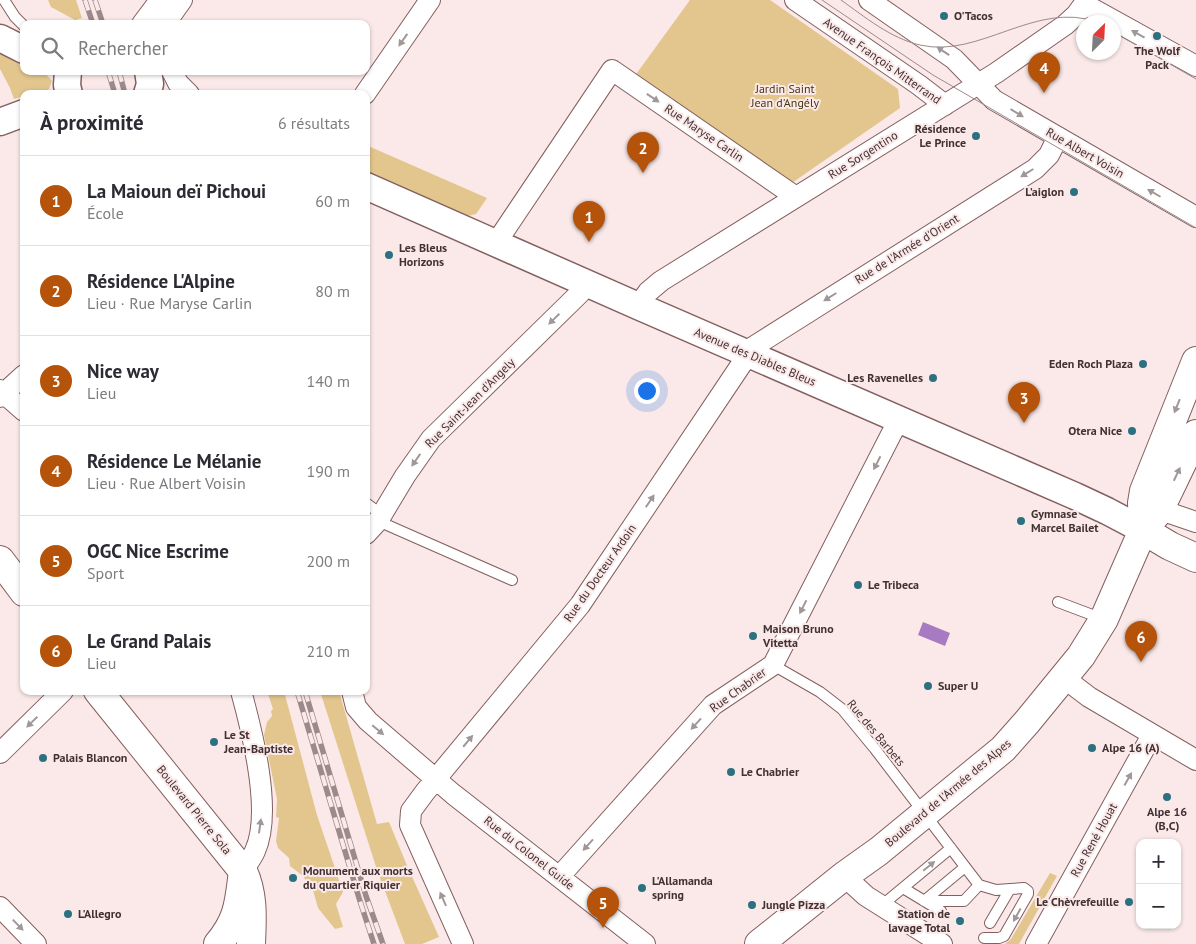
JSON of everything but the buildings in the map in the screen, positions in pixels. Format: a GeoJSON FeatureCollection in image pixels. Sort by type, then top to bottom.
{"type":"FeatureCollection","features":[{"type":"Feature","properties":{"kind":"main road"},"geometry":{"type":"LineString","coordinates":[[1196,361],[1144,491],[1148,515],[1170,546],[1196,558]]}},
{"type":"Feature","properties":{"kind":"main road"},"geometry":{"type":"LineString","coordinates":[[1148,515],[1196,434]]}},
{"type":"Feature","properties":{"kind":"main road","name":"Boulevard de l'Armée des Alpes"},"geometry":{"type":"LineString","coordinates":[[758,944],[844,876],[879,851],[1003,749],[1064,678],[1104,619],[1148,515]]}},
{"type":"Feature","properties":{"kind":"main road"},"geometry":{"type":"LineString","coordinates":[[0,560],[20,587]]}},
{"type":"Feature","properties":{"kind":"main road","name":"Boulevard Pierre Sola"},"geometry":{"type":"LineString","coordinates":[[101,695],[243,871],[250,885],[251,944]]}},
{"type":"Feature","properties":{"kind":"main road"},"geometry":{"type":"LineString","coordinates":[[218,944],[228,933],[235,919],[243,871]]}},
{"type":"Feature","properties":{"kind":"street"},"geometry":{"type":"LineString","coordinates":[[148,20],[182,0]]}},
{"type":"Feature","properties":{"kind":"street"},"geometry":{"type":"LineString","coordinates":[[369,90],[430,0]]}},
{"type":"Feature","properties":{"kind":"street","name":"Avenue François Mitterrand"},"geometry":{"type":"LineString","coordinates":[[795,0],[945,105]]}},
{"type":"Feature","properties":{"kind":"street"},"geometry":{"type":"LineString","coordinates":[[870,0],[954,58],[979,84]]}},
{"type":"Feature","properties":{"kind":"street"},"geometry":{"type":"LineString","coordinates":[[1086,2],[1196,66]]}},
{"type":"Feature","properties":{"kind":"street","name":"Rue Sorgentino"},"geometry":{"type":"LineString","coordinates":[[638,306],[648,292],[660,281],[979,84],[1065,25],[1086,2]]}},
{"type":"Feature","properties":{"kind":"street"},"geometry":{"type":"LineString","coordinates":[[0,38],[20,48]]}},
{"type":"Feature","properties":{"kind":"street","name":"Rue Maryse Carlin"},"geometry":{"type":"LineString","coordinates":[[496,243],[612,70],[796,197]]}},
{"type":"Feature","properties":{"kind":"street"},"geometry":{"type":"LineString","coordinates":[[174,75],[184,90]]}},
{"type":"Feature","properties":{"kind":"street","name":"Rue Albert Voisin"},"geometry":{"type":"LineString","coordinates":[[979,84],[994,100],[1196,217]]}},
{"type":"Feature","properties":{"kind":"street"},"geometry":{"type":"LineString","coordinates":[[0,122],[20,114]]}},
{"type":"Feature","properties":{"kind":"street","name":"Rue de l'Armée d'Orient"},"geometry":{"type":"LineString","coordinates":[[748,354],[762,340],[1035,169],[1049,155],[1058,137]]}},
{"type":"Feature","properties":{"kind":"street","name":"Avenue des Diables Bleus"},"geometry":{"type":"LineString","coordinates":[[370,188],[1107,511],[1148,515]]}},
{"type":"Feature","properties":{"kind":"street","name":"Rue Saint-Jean d'Angely"},"geometry":{"type":"LineString","coordinates":[[373,518],[431,439],[580,293],[585,283]]}},
{"type":"Feature","properties":{"kind":"street","name":"Rue du Docteur Ardoin"},"geometry":{"type":"LineString","coordinates":[[463,944],[410,825],[412,811],[436,779],[580,605],[748,354]]}},
{"type":"Feature","properties":{"kind":"street"},"geometry":{"type":"LineString","coordinates":[[20,378],[1,394],[20,408]]}},
{"type":"Feature","properties":{"kind":"street","name":"Rue Chabrier"},"geometry":{"type":"LineString","coordinates":[[559,877],[713,705],[773,665],[899,419]]}},
{"type":"Feature","properties":{"kind":"street"},"geometry":{"type":"LineString","coordinates":[[1148,515],[1196,522]]}},
{"type":"Feature","properties":{"kind":"street"},"geometry":{"type":"LineString","coordinates":[[1064,678],[1090,697],[1196,760]]}},
{"type":"Feature","properties":{"kind":"street"},"geometry":{"type":"LineString","coordinates":[[0,753],[59,695]]}},
{"type":"Feature","properties":{"kind":"street"},"geometry":{"type":"LineString","coordinates":[[242,695],[261,791],[262,817],[256,850],[243,871]]}},
{"type":"Feature","properties":{"kind":"street","name":"Rue du Colonel Guide"},"geometry":{"type":"LineString","coordinates":[[353,695],[356,707],[368,721],[436,779],[645,944]]}},
{"type":"Feature","properties":{"kind":"street","name":"Rue René Houat"},"geometry":{"type":"LineString","coordinates":[[1036,944],[1152,735]]}},
{"type":"Feature","properties":{"kind":"street"},"geometry":{"type":"LineString","coordinates":[[844,876],[866,896],[942,944]]}},
{"type":"Feature","properties":{"kind":"street"},"geometry":{"type":"LineString","coordinates":[[0,907],[36,944]]}},
{"type":"Feature","properties":{"kind":"lane"},"geometry":{"type":"LineString","coordinates":[[4,0],[20,22]]}},
{"type":"Feature","properties":{"kind":"lane"},"geometry":{"type":"LineString","coordinates":[[373,518],[512,580]]}},
{"type":"Feature","properties":{"kind":"lane"},"geometry":{"type":"LineString","coordinates":[[1058,602],[1104,619]]}},
{"type":"Feature","properties":{"kind":"lane","name":"Rue des Barbets"},"geometry":{"type":"LineString","coordinates":[[773,665],[820,692],[842,709],[979,884]]}},
{"type":"Feature","properties":{"kind":"lane"},"geometry":{"type":"LineString","coordinates":[[881,906],[951,848]]}},
{"type":"Feature","properties":{"kind":"lane"},"geometry":{"type":"LineString","coordinates":[[924,901],[965,867]]}},
{"type":"Feature","properties":{"kind":"lane"},"geometry":{"type":"LineString","coordinates":[[924,901],[964,901],[979,884],[996,890],[1024,888],[1028,891],[1004,936],[984,938]]}},
{"type":"Feature","properties":{"kind":"lane"},"geometry":{"type":"LineString","coordinates":[[903,888],[941,911]]}},
{"type":"Feature","properties":{"kind":"lane"},"geometry":{"type":"LineString","coordinates":[[990,923],[1010,888]]}},
{"type":"Feature","properties":{"kind":"green space"},"geometry":{"type":"Polygon","coordinates":[[[48,0],[76,0],[82,18],[75,20],[51,7],[48,0]]]}},
{"type":"Feature","properties":{"kind":"green space","name":"Jardin Saint Jean d'Angély"},"geometry":{"type":"Polygon","coordinates":[[[690,0],[770,0],[898,89],[900,108],[789,185],[634,77],[690,0]]]}},
{"type":"Feature","properties":{"kind":"green space"},"geometry":{"type":"Polygon","coordinates":[[[0,49],[20,58],[20,75],[46,75],[52,81],[47,90],[20,90],[20,97],[14,99],[0,69],[0,49]]]}},
{"type":"Feature","properties":{"kind":"green space"},"geometry":{"type":"Polygon","coordinates":[[[370,147],[487,198],[476,214],[468,216],[370,174],[370,147]]]}},
{"type":"Feature","properties":{"kind":"green space"},"geometry":{"type":"Polygon","coordinates":[[[268,695],[285,695],[317,815],[343,892],[336,904],[343,927],[335,929],[318,908],[313,890],[303,876],[290,866],[289,858],[278,848],[276,841],[279,818],[276,817],[277,799],[264,735],[273,709],[268,695]]]}},
{"type":"Feature","properties":{"kind":"green space"},"geometry":{"type":"Polygon","coordinates":[[[321,695],[340,695],[377,824],[389,822],[439,937],[422,944],[405,944],[377,870],[321,695]]]}},
{"type":"Feature","properties":{"kind":"green space"},"geometry":{"type":"Polygon","coordinates":[[[1050,873],[1057,876],[1019,944],[1005,944],[1011,939],[1050,873]]]}},
{"type":"Feature","properties":{"kind":"shaded area"},"geometry":{"type":"Polygon","coordinates":[[[923,622],[950,633],[945,646],[918,635],[923,622]]]}},
{"type":"Feature","properties":{"kind":"tram line"},"geometry":{"type":"LineString","coordinates":[[822,0],[933,75],[1196,228]]}},
{"type":"Feature","properties":{"kind":"tram line"},"geometry":{"type":"LineString","coordinates":[[841,0],[878,26],[898,37],[920,45],[942,47],[964,44],[1052,18],[1076,17]]}},
{"type":"Feature","properties":{"kind":"tram line"},"geometry":{"type":"LineString","coordinates":[[1121,36],[1196,79]]}},
{"type":"Feature","properties":{"kind":"railway"},"geometry":{"type":"LineString","coordinates":[[85,0],[92,20]]}},
{"type":"Feature","properties":{"kind":"railway"},"geometry":{"type":"LineString","coordinates":[[95,0],[102,20]]}},
{"type":"Feature","properties":{"kind":"railway"},"geometry":{"type":"LineString","coordinates":[[109,75],[114,90]]}},
{"type":"Feature","properties":{"kind":"railway"},"geometry":{"type":"LineString","coordinates":[[120,75],[124,90]]}},
{"type":"Feature","properties":{"kind":"railway"},"geometry":{"type":"LineString","coordinates":[[298,695],[374,944]]}},
{"type":"Feature","properties":{"kind":"railway"},"geometry":{"type":"LineString","coordinates":[[306,695],[366,896],[383,944]]}},
{"type":"Feature","properties":{"kind":"place","name":"O'Tacos"},"geometry":{"type":"Point","coordinates":[944,16]}},
{"type":"Feature","properties":{"kind":"place","name":"The Wolf Pack"},"geometry":{"type":"Point","coordinates":[1157,36]}},
{"type":"Feature","properties":{"kind":"place","name":"Résidence Le Mélanie"},"geometry":{"type":"Point","coordinates":[1044,93]}},
{"type":"Feature","properties":{"kind":"place","name":"Résidence Le Prince"},"geometry":{"type":"Point","coordinates":[976,136]}},
{"type":"Feature","properties":{"kind":"place","name":"Résidence L'Alpine"},"geometry":{"type":"Point","coordinates":[643,173]}},
{"type":"Feature","properties":{"kind":"place","name":"L'aiglon"},"geometry":{"type":"Point","coordinates":[1074,192]}},
{"type":"Feature","properties":{"kind":"place","name":"La Maioun deï Pichoui"},"geometry":{"type":"Point","coordinates":[589,242]}},
{"type":"Feature","properties":{"kind":"place","name":"Les Bleus Horizons"},"geometry":{"type":"Point","coordinates":[389,255]}},
{"type":"Feature","properties":{"kind":"place","name":"Eden Roch Plaza"},"geometry":{"type":"Point","coordinates":[1143,364]}},
{"type":"Feature","properties":{"kind":"place","name":"Les Ravenelles"},"geometry":{"type":"Point","coordinates":[933,378]}},
{"type":"Feature","properties":{"kind":"place","name":"Nice way"},"geometry":{"type":"Point","coordinates":[1024,423]}},
{"type":"Feature","properties":{"kind":"place","name":"Otera Nice"},"geometry":{"type":"Point","coordinates":[1132,431]}},
{"type":"Feature","properties":{"kind":"place","name":"Gymnase Marcel Bailet"},"geometry":{"type":"Point","coordinates":[1021,521]}},
{"type":"Feature","properties":{"kind":"place","name":"Le Tribeca"},"geometry":{"type":"Point","coordinates":[858,585]}},
{"type":"Feature","properties":{"kind":"place","name":"Maison Bruno Vitetta"},"geometry":{"type":"Point","coordinates":[753,636]}},
{"type":"Feature","properties":{"kind":"place","name":"Le Grand Palais"},"geometry":{"type":"Point","coordinates":[1141,662]}},
{"type":"Feature","properties":{"kind":"place","name":"Super U"},"geometry":{"type":"Point","coordinates":[928,686]}},
{"type":"Feature","properties":{"kind":"place","name":"Le St Jean-Baptiste"},"geometry":{"type":"Point","coordinates":[214,742]}},
{"type":"Feature","properties":{"kind":"place","name":"Alpe 16 (A)"},"geometry":{"type":"Point","coordinates":[1092,748]}},
{"type":"Feature","properties":{"kind":"place","name":"Palais Blancon"},"geometry":{"type":"Point","coordinates":[43,758]}},
{"type":"Feature","properties":{"kind":"place","name":"Le Chabrier"},"geometry":{"type":"Point","coordinates":[731,772]}},
{"type":"Feature","properties":{"kind":"place","name":"Alpe 16 (B,C)"},"geometry":{"type":"Point","coordinates":[1167,797]}},
{"type":"Feature","properties":{"kind":"place","name":"Monument aux morts du quartier Riquier"},"geometry":{"type":"Point","coordinates":[293,878]}},
{"type":"Feature","properties":{"kind":"place","name":"L'Allamanda spring"},"geometry":{"type":"Point","coordinates":[642,888]}},
{"type":"Feature","properties":{"kind":"place","name":"Le Chèvrefeuille"},"geometry":{"type":"Point","coordinates":[1129,902]}},
{"type":"Feature","properties":{"kind":"place","name":"Jungle Pizza"},"geometry":{"type":"Point","coordinates":[752,905]}},
{"type":"Feature","properties":{"kind":"place","name":"L'Allegro"},"geometry":{"type":"Point","coordinates":[68,914]}},
{"type":"Feature","properties":{"kind":"place","name":"Station de lavage Total"},"geometry":{"type":"Point","coordinates":[960,921]}},
{"type":"Feature","properties":{"kind":"place","name":"OGC Nice Escrime"},"geometry":{"type":"Point","coordinates":[603,928]}}]}
